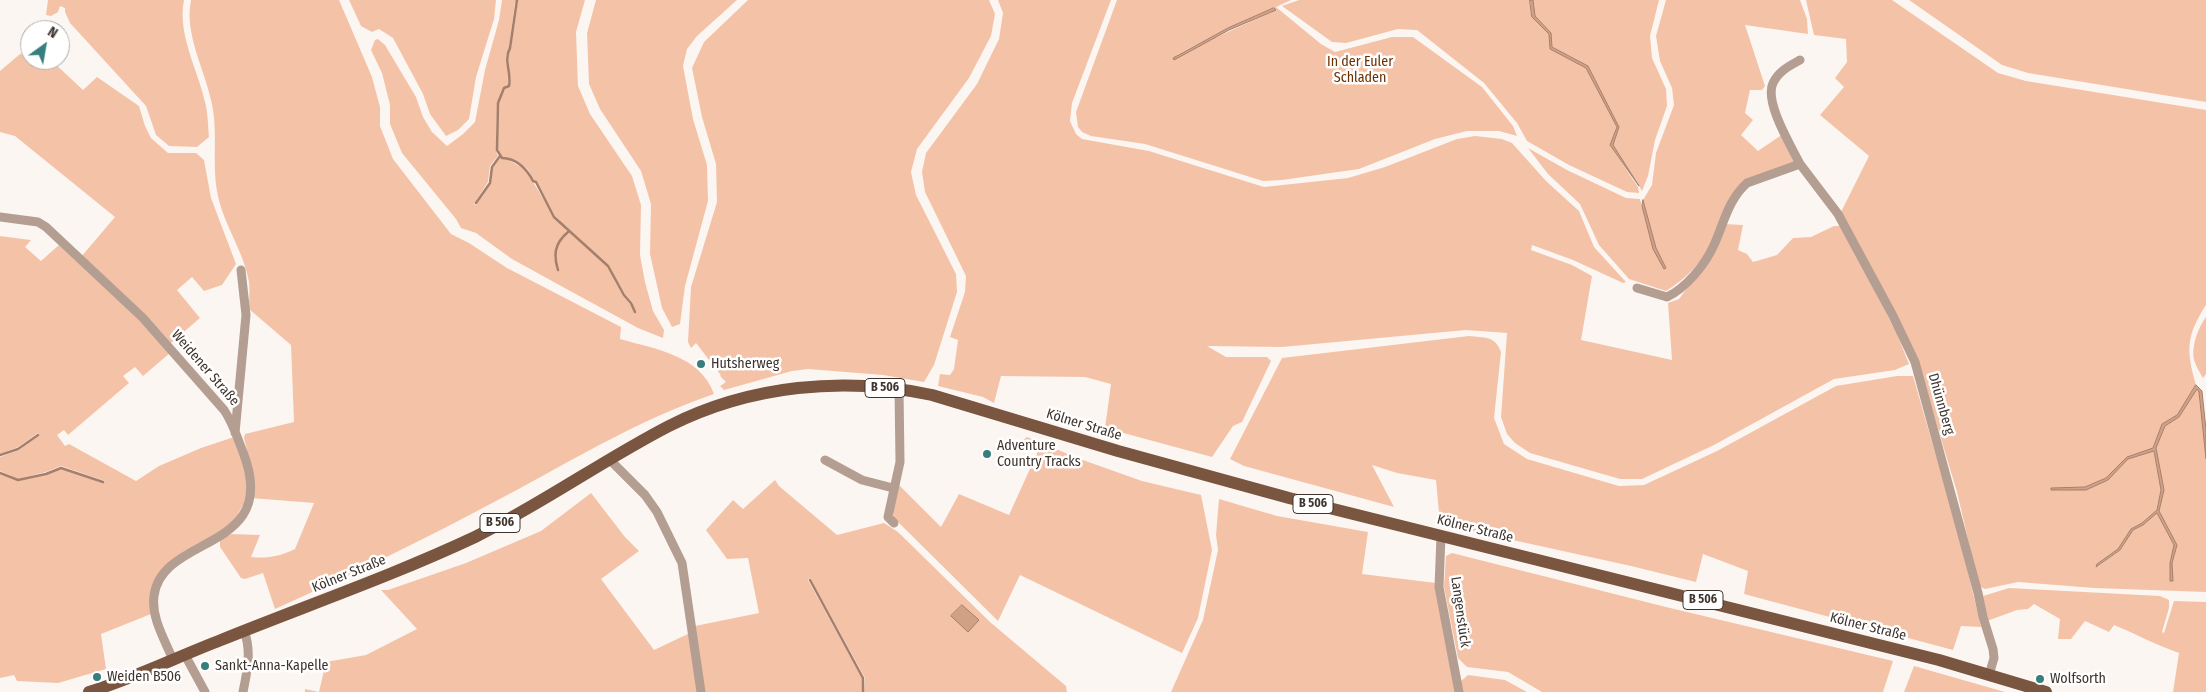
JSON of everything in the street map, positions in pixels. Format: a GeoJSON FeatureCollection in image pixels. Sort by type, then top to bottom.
{"type":"FeatureCollection","features":[{"type":"Feature","properties":{"kind":"main road","name":"Kölner Straße"},"geometry":{"type":"LineString","coordinates":[[89,692],[124,680],[417,563],[476,536],[538,503],[671,425],[721,405],[755,395],[806,385],[899,389],[940,397],[1221,480],[1939,660],[2046,692]]}},
{"type":"Feature","properties":{"kind":"street","name":"Dhünnberg"},"geometry":{"type":"LineString","coordinates":[[1800,60],[1783,69],[1773,83],[1771,94],[1783,130],[1800,164],[1838,214],[1893,316],[1915,362],[1993,648],[1994,658],[1989,675]]}},
{"type":"Feature","properties":{"kind":"street"},"geometry":{"type":"LineString","coordinates":[[1637,288],[1667,297],[1677,292],[1694,275],[1713,247],[1730,205],[1741,189],[1752,181],[1800,164]]}},
{"type":"Feature","properties":{"kind":"street","name":"Weidener Straße"},"geometry":{"type":"LineString","coordinates":[[0,217],[38,222],[46,227],[143,318],[224,410],[235,433],[249,467],[250,475],[250,493],[242,513],[229,531],[175,562],[160,577],[156,585],[154,613],[179,658],[205,692]]}},
{"type":"Feature","properties":{"kind":"street"},"geometry":{"type":"LineString","coordinates":[[235,433],[246,316],[241,270]]}},
{"type":"Feature","properties":{"kind":"street"},"geometry":{"type":"LineString","coordinates":[[894,523],[888,517],[900,462],[899,389]]}},
{"type":"Feature","properties":{"kind":"street"},"geometry":{"type":"LineString","coordinates":[[610,460],[645,495],[671,536],[682,563],[694,632],[701,692]]}},
{"type":"Feature","properties":{"kind":"street"},"geometry":{"type":"LineString","coordinates":[[825,460],[862,480],[893,488]]}},
{"type":"Feature","properties":{"kind":"street","name":"Langenstück"},"geometry":{"type":"LineString","coordinates":[[1441,536],[1439,587],[1459,692]]}},
{"type":"Feature","properties":{"kind":"street"},"geometry":{"type":"LineString","coordinates":[[243,692],[249,664],[244,631]]}},
{"type":"Feature","properties":{"kind":"green space"},"geometry":{"type":"Polygon","coordinates":[[[48,0],[184,0],[183,26],[206,106],[209,137],[197,147],[169,146],[156,135],[146,106],[70,23],[65,8],[60,6],[58,12],[51,16],[46,15],[48,0]]]}},
{"type":"Feature","properties":{"kind":"green space"},"geometry":{"type":"Polygon","coordinates":[[[191,0],[339,0],[372,77],[380,107],[380,126],[393,159],[451,234],[469,243],[507,268],[621,327],[620,339],[661,351],[687,362],[698,370],[714,394],[636,426],[425,538],[275,609],[263,573],[245,579],[241,578],[220,547],[220,540],[231,534],[260,535],[251,557],[257,558],[279,555],[290,551],[295,549],[314,503],[251,498],[253,473],[244,438],[245,434],[294,422],[291,345],[249,309],[249,285],[246,271],[218,196],[215,172],[213,112],[208,88],[192,38],[190,25],[191,0]]]}},
{"type":"Feature","properties":{"kind":"green space"},"geometry":{"type":"Polygon","coordinates":[[[349,0],[496,0],[494,19],[476,77],[469,119],[458,130],[446,136],[430,114],[423,94],[393,38],[379,29],[372,32],[361,26],[349,0]]]}},
{"type":"Feature","properties":{"kind":"green space"},"geometry":{"type":"Polygon","coordinates":[[[502,0],[516,0],[517,2],[515,3],[506,57],[509,81],[508,86],[503,88],[497,103],[496,151],[498,156],[490,166],[488,182],[474,204],[476,205],[491,183],[493,167],[500,158],[507,159],[526,170],[554,217],[564,224],[555,216],[537,182],[527,169],[512,159],[502,157],[498,149],[498,103],[505,88],[510,86],[511,81],[508,57],[518,0],[585,0],[576,32],[578,86],[590,114],[632,176],[641,205],[640,255],[645,282],[653,311],[664,330],[663,338],[638,328],[512,259],[476,233],[461,228],[456,219],[402,153],[390,124],[390,105],[382,73],[371,50],[375,40],[378,39],[385,45],[416,97],[423,117],[432,132],[447,146],[475,122],[502,0]],[[565,225],[567,232],[573,233],[607,266],[636,313],[632,302],[625,294],[608,265],[565,225]]]}},
{"type":"Feature","properties":{"kind":"green space"},"geometry":{"type":"Polygon","coordinates":[[[596,0],[737,0],[697,36],[687,49],[683,66],[693,119],[707,165],[708,201],[685,286],[680,324],[672,327],[662,308],[650,254],[651,204],[641,171],[600,109],[589,84],[587,33],[596,0]]]}},
{"type":"Feature","properties":{"kind":"green space"},"geometry":{"type":"Polygon","coordinates":[[[748,0],[989,0],[995,14],[991,36],[969,78],[917,149],[911,172],[916,195],[956,274],[957,292],[934,365],[924,382],[883,375],[808,369],[792,371],[724,390],[720,386],[726,382],[720,374],[696,343],[691,348],[688,342],[691,287],[717,202],[716,164],[702,117],[692,68],[704,42],[748,0]]]}},
{"type":"Feature","properties":{"kind":"green space"},"geometry":{"type":"Polygon","coordinates":[[[998,0],[1111,0],[1072,103],[1070,121],[1076,134],[1082,139],[1149,151],[1264,187],[1348,178],[1385,167],[1457,139],[1475,136],[1502,139],[1512,143],[1546,181],[1579,211],[1594,247],[1626,282],[1623,283],[1573,260],[1532,245],[1531,250],[1572,265],[1592,276],[1581,340],[1672,360],[1668,303],[1679,299],[1696,276],[1724,224],[1743,225],[1738,250],[1747,254],[1753,262],[1777,255],[1793,238],[1811,237],[1834,226],[1841,226],[1897,334],[1909,364],[1895,370],[1834,379],[1714,445],[1642,479],[1620,479],[1530,453],[1515,443],[1507,434],[1501,417],[1507,333],[1466,330],[1282,347],[1207,346],[1226,357],[1267,357],[1271,361],[1242,422],[1233,426],[1212,457],[1105,428],[1111,384],[1085,377],[1001,376],[994,403],[983,397],[938,386],[940,374],[950,375],[954,369],[958,340],[950,337],[965,292],[966,276],[925,192],[922,172],[926,153],[977,84],[999,39],[1003,13],[998,0]]]}},
{"type":"Feature","properties":{"kind":"green space","name":"In der Euler Schladen"},"geometry":{"type":"Polygon","coordinates":[[[1117,0],[1291,0],[1276,7],[1321,44],[1335,52],[1392,37],[1413,37],[1482,87],[1513,126],[1517,136],[1499,131],[1467,131],[1435,139],[1359,169],[1263,181],[1145,144],[1091,136],[1082,132],[1078,127],[1076,112],[1117,0]],[[1274,8],[1228,28],[1173,57],[1276,10],[1274,8]]]}},
{"type":"Feature","properties":{"kind":"green space"},"geometry":{"type":"Polygon","coordinates":[[[1299,0],[1530,0],[1532,17],[1549,34],[1550,49],[1586,68],[1617,127],[1610,145],[1638,187],[1639,193],[1627,192],[1569,165],[1527,141],[1517,123],[1484,83],[1417,30],[1398,29],[1346,43],[1332,42],[1282,6],[1299,0]]]}},
{"type":"Feature","properties":{"kind":"green space"},"geometry":{"type":"Polygon","coordinates":[[[1533,0],[1659,0],[1650,36],[1652,58],[1666,89],[1667,106],[1655,140],[1648,176],[1642,191],[1613,145],[1619,127],[1588,66],[1552,47],[1551,33],[1535,16],[1533,0]]]}},
{"type":"Feature","properties":{"kind":"green space"},"geometry":{"type":"Polygon","coordinates":[[[1666,0],[1800,0],[1807,19],[1808,34],[1745,25],[1765,86],[1762,90],[1750,90],[1745,113],[1753,120],[1741,135],[1758,151],[1783,134],[1794,162],[1746,181],[1722,227],[1704,256],[1680,281],[1666,291],[1629,279],[1599,245],[1580,204],[1548,174],[1528,148],[1567,170],[1626,198],[1640,199],[1653,249],[1666,268],[1656,248],[1643,200],[1652,185],[1656,153],[1674,105],[1672,88],[1660,61],[1656,36],[1666,0]]]}},
{"type":"Feature","properties":{"kind":"green space"},"geometry":{"type":"Polygon","coordinates":[[[1806,0],[1892,0],[1998,73],[2026,81],[2206,110],[2206,305],[2191,335],[2189,352],[2196,385],[2177,415],[2162,424],[2153,448],[2127,457],[2106,478],[2085,487],[2052,488],[2051,490],[2086,490],[2108,480],[2128,459],[2154,451],[2161,490],[2157,510],[2142,523],[2131,529],[2118,549],[2097,564],[2097,567],[2120,550],[2133,530],[2143,525],[2157,513],[2174,545],[2170,563],[2172,563],[2177,545],[2159,511],[2164,490],[2156,448],[2165,426],[2179,417],[2197,389],[2199,391],[2206,459],[2206,592],[2094,588],[2018,582],[1985,589],[1979,586],[1957,492],[1918,362],[1840,214],[1869,156],[1820,115],[1844,87],[1835,78],[1847,62],[1846,39],[1814,35],[1806,0]]]}},
{"type":"Feature","properties":{"kind":"green space"},"geometry":{"type":"Polygon","coordinates":[[[1909,0],[2206,0],[2206,102],[2028,73],[2002,65],[1909,0]]]}},
{"type":"Feature","properties":{"kind":"green space"},"geometry":{"type":"Polygon","coordinates":[[[20,54],[20,70],[62,70],[83,90],[97,77],[139,106],[151,138],[168,153],[196,153],[204,160],[211,198],[236,264],[222,285],[204,291],[192,277],[177,290],[200,318],[171,343],[147,316],[81,257],[115,217],[15,136],[0,132],[0,71],[20,54]]]}},
{"type":"Feature","properties":{"kind":"green space"},"geometry":{"type":"Polygon","coordinates":[[[0,236],[31,240],[25,247],[41,261],[59,245],[139,320],[170,353],[143,376],[135,367],[123,376],[129,383],[68,435],[64,430],[57,435],[65,446],[69,444],[136,481],[159,466],[201,448],[234,437],[246,469],[247,493],[234,521],[158,575],[151,594],[151,614],[101,634],[106,669],[58,683],[17,681],[14,675],[0,678],[0,474],[18,481],[46,475],[61,469],[103,483],[105,481],[61,466],[18,479],[0,471],[0,457],[19,450],[39,435],[38,433],[18,447],[0,454],[0,236]]]}},
{"type":"Feature","properties":{"kind":"green space"},"geometry":{"type":"Polygon","coordinates":[[[2206,317],[2206,374],[2203,378],[2194,360],[2193,349],[2200,327],[2206,317]]]}},
{"type":"Feature","properties":{"kind":"green space"},"geometry":{"type":"Polygon","coordinates":[[[1469,336],[1484,337],[1492,340],[1501,352],[1494,418],[1504,444],[1527,459],[1619,486],[1644,485],[1717,451],[1836,386],[1897,376],[1913,376],[1960,539],[1981,627],[1961,626],[1953,650],[1744,594],[1748,571],[1703,554],[1696,582],[1440,524],[1436,480],[1397,473],[1372,465],[1394,507],[1244,466],[1230,459],[1282,358],[1469,336]]]}},
{"type":"Feature","properties":{"kind":"green space"},"geometry":{"type":"Polygon","coordinates":[[[1027,437],[1080,459],[1142,481],[1201,495],[1212,550],[1198,618],[1182,653],[1020,575],[998,621],[894,518],[892,508],[898,484],[941,527],[959,494],[1009,515],[1039,449],[1022,441],[1027,437]]]}},
{"type":"Feature","properties":{"kind":"green space"},"geometry":{"type":"Polygon","coordinates":[[[775,480],[779,486],[837,535],[884,523],[898,532],[990,622],[1066,686],[1067,692],[864,692],[865,678],[810,578],[808,580],[862,678],[862,692],[703,692],[695,626],[759,613],[748,558],[727,559],[706,530],[733,500],[743,509],[775,480]]]}},
{"type":"Feature","properties":{"kind":"green space"},"geometry":{"type":"Polygon","coordinates":[[[591,493],[625,537],[639,551],[601,579],[654,650],[692,632],[699,692],[319,692],[326,662],[366,655],[417,629],[381,590],[388,590],[466,563],[541,531],[591,493]]]}},
{"type":"Feature","properties":{"kind":"green space"},"geometry":{"type":"Polygon","coordinates":[[[1219,499],[1277,516],[1368,532],[1362,574],[1436,583],[1456,692],[1171,692],[1203,620],[1218,550],[1216,535],[1219,499]]]}},
{"type":"Feature","properties":{"kind":"green space"},"geometry":{"type":"Polygon","coordinates":[[[1452,553],[1666,607],[1893,661],[1883,692],[1542,692],[1508,672],[1467,667],[1458,658],[1444,587],[1446,556],[1452,553]]]}},
{"type":"Feature","properties":{"kind":"green space"},"geometry":{"type":"Polygon","coordinates":[[[2009,588],[2160,596],[2169,600],[2169,608],[2162,632],[2164,633],[2174,601],[2206,602],[2206,692],[2173,692],[2179,653],[2114,625],[2109,632],[2085,621],[2071,639],[2058,639],[2060,619],[2034,604],[2028,609],[2017,610],[1987,621],[1983,596],[2009,588]]]}},
{"type":"Feature","properties":{"kind":"green space"},"geometry":{"type":"Polygon","coordinates":[[[1914,666],[2005,692],[1904,692],[1914,666]]]}},
{"type":"Feature","properties":{"kind":"green space"},"geometry":{"type":"Polygon","coordinates":[[[1468,675],[1505,680],[1527,692],[1463,692],[1461,681],[1468,675]]]}},
{"type":"Feature","properties":{"kind":"green space"},"geometry":{"type":"Polygon","coordinates":[[[305,689],[319,692],[305,692],[305,689]]]}},
{"type":"Feature","properties":{"kind":"shaded area"},"geometry":{"type":"Polygon","coordinates":[[[1530,0],[1533,0],[1535,16],[1551,33],[1552,47],[1588,66],[1619,127],[1613,145],[1639,186],[1610,145],[1617,127],[1586,68],[1550,49],[1549,34],[1532,17],[1530,0]]]}},
{"type":"Feature","properties":{"kind":"shaded area"},"geometry":{"type":"Polygon","coordinates":[[[1274,8],[1276,10],[1229,30],[1174,60],[1173,58],[1228,28],[1274,8]]]}},
{"type":"Feature","properties":{"kind":"shaded area"},"geometry":{"type":"Polygon","coordinates":[[[1643,200],[1656,248],[1666,268],[1664,269],[1653,249],[1642,206],[1643,200]]]}},
{"type":"Feature","properties":{"kind":"shaded area"},"geometry":{"type":"Polygon","coordinates":[[[2196,385],[2202,391],[2206,430],[2206,459],[2199,392],[2197,389],[2179,417],[2165,426],[2156,448],[2164,490],[2159,511],[2177,545],[2172,563],[2173,581],[2170,581],[2170,563],[2174,545],[2157,513],[2143,525],[2133,530],[2120,550],[2096,567],[2097,564],[2118,549],[2131,529],[2142,523],[2157,510],[2161,490],[2154,451],[2128,459],[2108,480],[2086,490],[2051,490],[2051,488],[2085,487],[2106,478],[2127,457],[2153,448],[2162,424],[2177,415],[2196,385]]]}},
{"type":"Feature","properties":{"kind":"shaded area"},"geometry":{"type":"Polygon","coordinates":[[[962,605],[979,620],[968,632],[951,616],[962,605]]]}},
{"type":"Feature","properties":{"kind":"waterway"},"geometry":{"type":"LineString","coordinates":[[517,0],[507,57],[510,81],[509,86],[504,88],[498,103],[497,150],[502,158],[516,162],[528,172],[533,181],[536,182],[554,217],[608,266],[635,312]]}},
{"type":"Feature","properties":{"kind":"waterway"},"geometry":{"type":"LineString","coordinates":[[476,203],[490,183],[492,167],[500,156]]}},
{"type":"Feature","properties":{"kind":"waterway"},"geometry":{"type":"LineString","coordinates":[[558,270],[556,249],[560,240],[568,232]]}},
{"type":"Feature","properties":{"kind":"waterway"},"geometry":{"type":"LineString","coordinates":[[0,455],[18,449],[38,435]]}},
{"type":"Feature","properties":{"kind":"waterway"},"geometry":{"type":"LineString","coordinates":[[0,473],[18,480],[46,474],[61,468],[103,482]]}},
{"type":"Feature","properties":{"kind":"waterway"},"geometry":{"type":"LineString","coordinates":[[810,580],[863,678],[863,692]]}},
{"type":"Feature","properties":{"kind":"place","name":"Hutsherweg"},"geometry":{"type":"Point","coordinates":[701,364]}},
{"type":"Feature","properties":{"kind":"place","name":"Adventure Country Tracks"},"geometry":{"type":"Point","coordinates":[987,454]}},
{"type":"Feature","properties":{"kind":"place","name":"Sankt-Anna-Kapelle"},"geometry":{"type":"Point","coordinates":[205,666]}},
{"type":"Feature","properties":{"kind":"place","name":"Weiden B506"},"geometry":{"type":"Point","coordinates":[97,677]}},
{"type":"Feature","properties":{"kind":"place","name":"Wolfsorth"},"geometry":{"type":"Point","coordinates":[2040,679]}}]}
